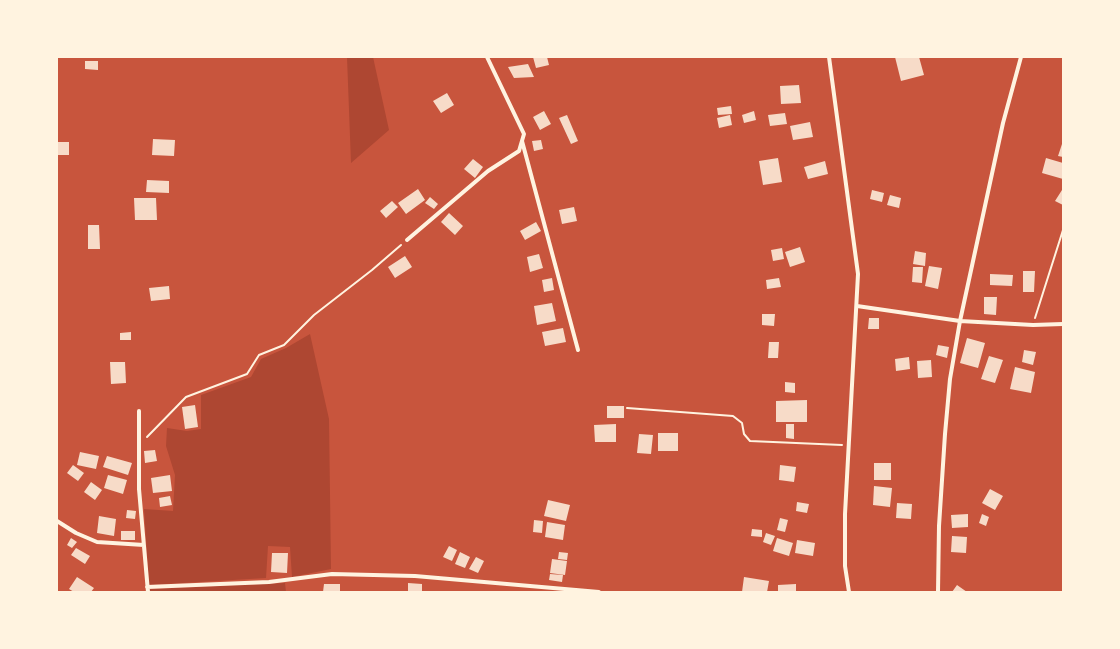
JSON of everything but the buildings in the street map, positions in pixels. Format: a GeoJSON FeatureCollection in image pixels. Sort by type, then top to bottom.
{"type":"FeatureCollection","features":[{"type":"Feature","properties":{"kind":"street"},"geometry":{"type":"LineString","coordinates":[[407,240],[488,171],[519,151],[524,134],[487,57]]}},
{"type":"Feature","properties":{"kind":"street"},"geometry":{"type":"LineString","coordinates":[[829,57],[858,274],[845,514],[845,566],[849,592]]}},
{"type":"Feature","properties":{"kind":"street"},"geometry":{"type":"LineString","coordinates":[[938,592],[939,526],[950,380],[960,321],[1003,123],[1021,57]]}},
{"type":"Feature","properties":{"kind":"street"},"geometry":{"type":"LineString","coordinates":[[522,140],[578,350]]}},
{"type":"Feature","properties":{"kind":"street"},"geometry":{"type":"LineString","coordinates":[[857,306],[960,321],[1032,325],[1063,324]]}},
{"type":"Feature","properties":{"kind":"street"},"geometry":{"type":"LineString","coordinates":[[139,411],[139,489],[148,592]]}},
{"type":"Feature","properties":{"kind":"street"},"geometry":{"type":"LineString","coordinates":[[57,521],[76,533],[97,542],[144,545]]}},
{"type":"Feature","properties":{"kind":"street"},"geometry":{"type":"LineString","coordinates":[[147,587],[270,582],[332,574],[415,576],[599,592]]}},
{"type":"Feature","properties":{"kind":"path"},"geometry":{"type":"LineString","coordinates":[[1032,325],[1063,230]]}},
{"type":"Feature","properties":{"kind":"path"},"geometry":{"type":"LineString","coordinates":[[140,444],[186,397],[247,374],[259,355],[284,345],[314,315],[372,270],[407,240]]}},
{"type":"Feature","properties":{"kind":"path"},"geometry":{"type":"LineString","coordinates":[[627,408],[733,416],[742,423],[744,434],[750,441],[849,445]]}},
{"type":"Feature","properties":{"kind":"shaded area"},"geometry":{"type":"Polygon","coordinates":[[[347,57],[373,57],[389,130],[351,163],[347,57]]]}},
{"type":"Feature","properties":{"kind":"shaded area"},"geometry":{"type":"Polygon","coordinates":[[[310,334],[329,419],[331,569],[292,577],[290,547],[268,546],[266,578],[149,585],[144,509],[173,511],[175,475],[166,446],[167,428],[187,431],[201,429],[201,395],[251,377],[261,359],[286,348],[310,334]]]}},
{"type":"Feature","properties":{"kind":"shaded area"},"geometry":{"type":"Polygon","coordinates":[[[285,583],[286,592],[150,592],[150,589],[285,583]]]}}]}
